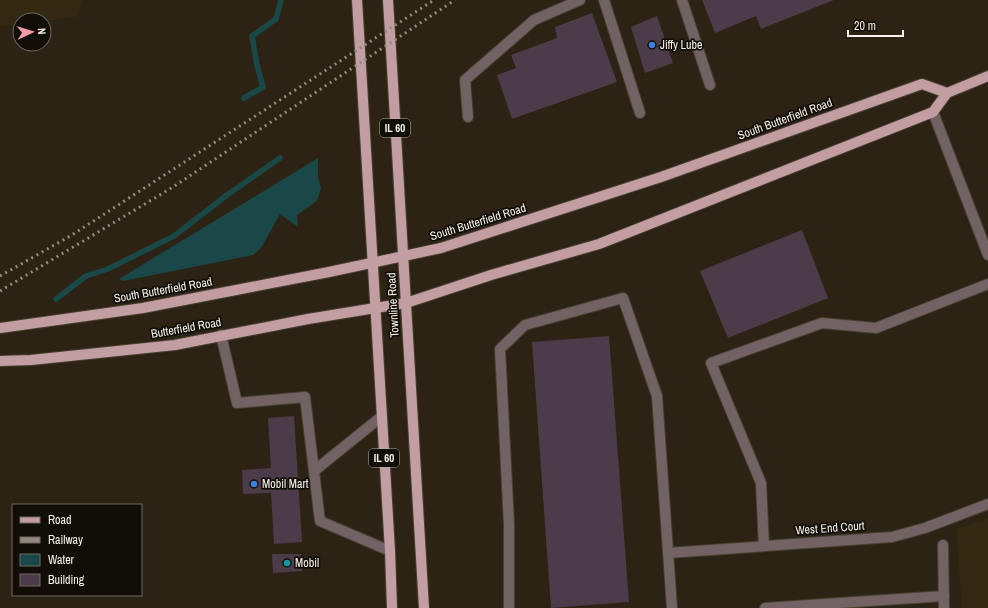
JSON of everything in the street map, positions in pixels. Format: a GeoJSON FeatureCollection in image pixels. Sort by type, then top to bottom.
{"type":"FeatureCollection","features":[{"type":"Feature","properties":{"kind":"main road","name":"Townline Road"},"geometry":{"type":"LineString","coordinates":[[357,0],[390,551],[392,608]]}},
{"type":"Feature","properties":{"kind":"main road","name":"Townline Road"},"geometry":{"type":"LineString","coordinates":[[388,0],[424,608]]}},
{"type":"Feature","properties":{"kind":"main road"},"geometry":{"type":"LineString","coordinates":[[375,308],[406,303],[491,275],[599,244],[933,112],[946,93],[988,76]]}},
{"type":"Feature","properties":{"kind":"main road","name":"South Butterfield Road"},"geometry":{"type":"LineString","coordinates":[[0,328],[143,308],[441,248],[661,177],[922,84],[946,93]]}},
{"type":"Feature","properties":{"kind":"main road","name":"Butterfield Road"},"geometry":{"type":"LineString","coordinates":[[0,361],[31,360],[174,345],[375,308]]}},
{"type":"Feature","properties":{"kind":"street"},"geometry":{"type":"LineString","coordinates":[[468,117],[465,80],[534,20],[580,0]]}},
{"type":"Feature","properties":{"kind":"street"},"geometry":{"type":"LineString","coordinates":[[604,0],[640,113]]}},
{"type":"Feature","properties":{"kind":"street"},"geometry":{"type":"LineString","coordinates":[[682,0],[710,85]]}},
{"type":"Feature","properties":{"kind":"street"},"geometry":{"type":"LineString","coordinates":[[933,112],[988,255]]}},
{"type":"Feature","properties":{"kind":"street"},"geometry":{"type":"LineString","coordinates":[[764,546],[761,483],[711,363],[822,323],[876,328],[988,284]]}},
{"type":"Feature","properties":{"kind":"street"},"geometry":{"type":"LineString","coordinates":[[509,608],[509,524],[500,349],[525,325],[623,298],[657,396],[672,608]]}},
{"type":"Feature","properties":{"kind":"street"},"geometry":{"type":"LineString","coordinates":[[221,336],[238,404],[305,397],[320,521],[390,551]]}},
{"type":"Feature","properties":{"kind":"street"},"geometry":{"type":"LineString","coordinates":[[314,471],[381,417]]}},
{"type":"Feature","properties":{"kind":"street","name":"West End Court"},"geometry":{"type":"LineString","coordinates":[[668,553],[892,537],[925,528],[988,504]]}},
{"type":"Feature","properties":{"kind":"street"},"geometry":{"type":"LineString","coordinates":[[943,545],[944,608]]}},
{"type":"Feature","properties":{"kind":"street"},"geometry":{"type":"LineString","coordinates":[[765,608],[944,596]]}},
{"type":"Feature","properties":{"kind":"shaded area"},"geometry":{"type":"Polygon","coordinates":[[[0,0],[84,0],[76,17],[52,20],[52,12],[12,12],[12,25],[0,26],[0,0]]]}},
{"type":"Feature","properties":{"kind":"shaded area"},"geometry":{"type":"Polygon","coordinates":[[[988,518],[988,608],[962,608],[956,529],[988,518]]]}},
{"type":"Feature","properties":{"kind":"water"},"geometry":{"type":"Polygon","coordinates":[[[318,158],[318,177],[321,188],[317,201],[297,215],[298,227],[280,214],[261,248],[253,255],[123,281],[119,279],[318,158]]]}},
{"type":"Feature","properties":{"kind":"building"},"geometry":{"type":"Polygon","coordinates":[[[702,0],[834,0],[761,29],[756,16],[715,33],[702,0]]]}},
{"type":"Feature","properties":{"kind":"building"},"geometry":{"type":"Polygon","coordinates":[[[592,13],[617,82],[512,119],[497,75],[516,68],[511,55],[557,38],[555,27],[592,13]]]}},
{"type":"Feature","properties":{"kind":"building","name":"Jiffy Lube"},"geometry":{"type":"Polygon","coordinates":[[[657,16],[673,63],[645,73],[631,27],[657,16]]]}},
{"type":"Feature","properties":{"kind":"building"},"geometry":{"type":"Polygon","coordinates":[[[802,230],[828,298],[728,338],[700,271],[802,230]]]}},
{"type":"Feature","properties":{"kind":"building"},"geometry":{"type":"Polygon","coordinates":[[[609,336],[629,602],[551,608],[532,342],[609,336]]]}},
{"type":"Feature","properties":{"kind":"building","name":"Mobil"},"geometry":{"type":"Polygon","coordinates":[[[294,416],[302,542],[274,544],[271,493],[243,494],[242,470],[271,468],[268,418],[294,416]]]}},
{"type":"Feature","properties":{"kind":"building","name":"Mobil"},"geometry":{"type":"Polygon","coordinates":[[[272,554],[301,554],[302,571],[273,573],[272,554]]]}},
{"type":"Feature","properties":{"kind":"waterway"},"geometry":{"type":"LineString","coordinates":[[244,98],[263,87],[257,65],[252,36],[276,19],[281,0]]}},
{"type":"Feature","properties":{"kind":"waterway"},"geometry":{"type":"LineString","coordinates":[[56,299],[86,276],[108,269],[174,236],[227,195],[280,158]]}},
{"type":"Feature","properties":{"kind":"railway"},"geometry":{"type":"LineString","coordinates":[[0,276],[72,235],[434,0]]}},
{"type":"Feature","properties":{"kind":"railway"},"geometry":{"type":"LineString","coordinates":[[0,291],[173,187],[455,0]]}},
{"type":"Feature","properties":{"kind":"place","name":"Jiffy Lube"},"geometry":{"type":"Point","coordinates":[652,45]}},
{"type":"Feature","properties":{"kind":"place","name":"Mobil Mart"},"geometry":{"type":"Point","coordinates":[254,484]}},
{"type":"Feature","properties":{"kind":"place","name":"Mobil"},"geometry":{"type":"Point","coordinates":[287,563]}}]}
